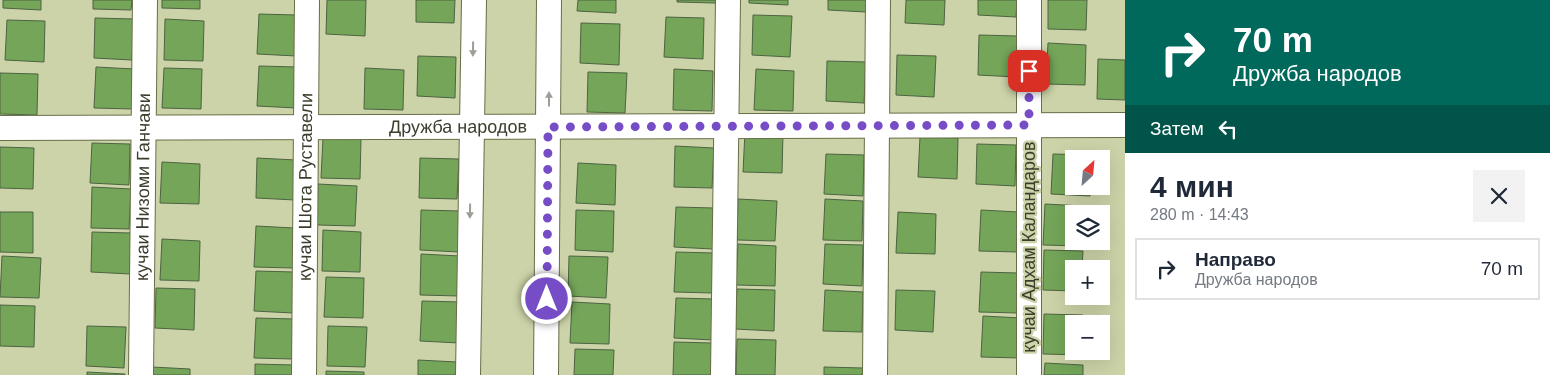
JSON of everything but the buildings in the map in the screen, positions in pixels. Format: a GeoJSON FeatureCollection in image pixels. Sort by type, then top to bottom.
{"type":"FeatureCollection","features":[{"type":"Feature","properties":{"kind":"street","name":"кучаи Низоми Ганчави"},"geometry":{"type":"LineString","coordinates":[[141,375],[145,0]]}},
{"type":"Feature","properties":{"kind":"street","name":"кучаи Шота Руставели"},"geometry":{"type":"LineString","coordinates":[[304,375],[307,0]]}},
{"type":"Feature","properties":{"kind":"street"},"geometry":{"type":"LineString","coordinates":[[468,375],[474,0]]}},
{"type":"Feature","properties":{"kind":"street"},"geometry":{"type":"LineString","coordinates":[[546,375],[549,0]]}},
{"type":"Feature","properties":{"kind":"street"},"geometry":{"type":"LineString","coordinates":[[723,375],[728,0]]}},
{"type":"Feature","properties":{"kind":"street"},"geometry":{"type":"LineString","coordinates":[[875,375],[878,0]]}},
{"type":"Feature","properties":{"kind":"street","name":"кучаи Адхам Каландаров"},"geometry":{"type":"LineString","coordinates":[[1029,0],[1029,375]]}},
{"type":"Feature","properties":{"kind":"street","name":"Дружба народов"},"geometry":{"type":"LineString","coordinates":[[0,128],[1125,124]]}},
{"type":"Feature","properties":{"kind":"route"},"geometry":{"type":"LineString","coordinates":[[547,299],[548,127],[1029,125],[1029,71]]}}]}
